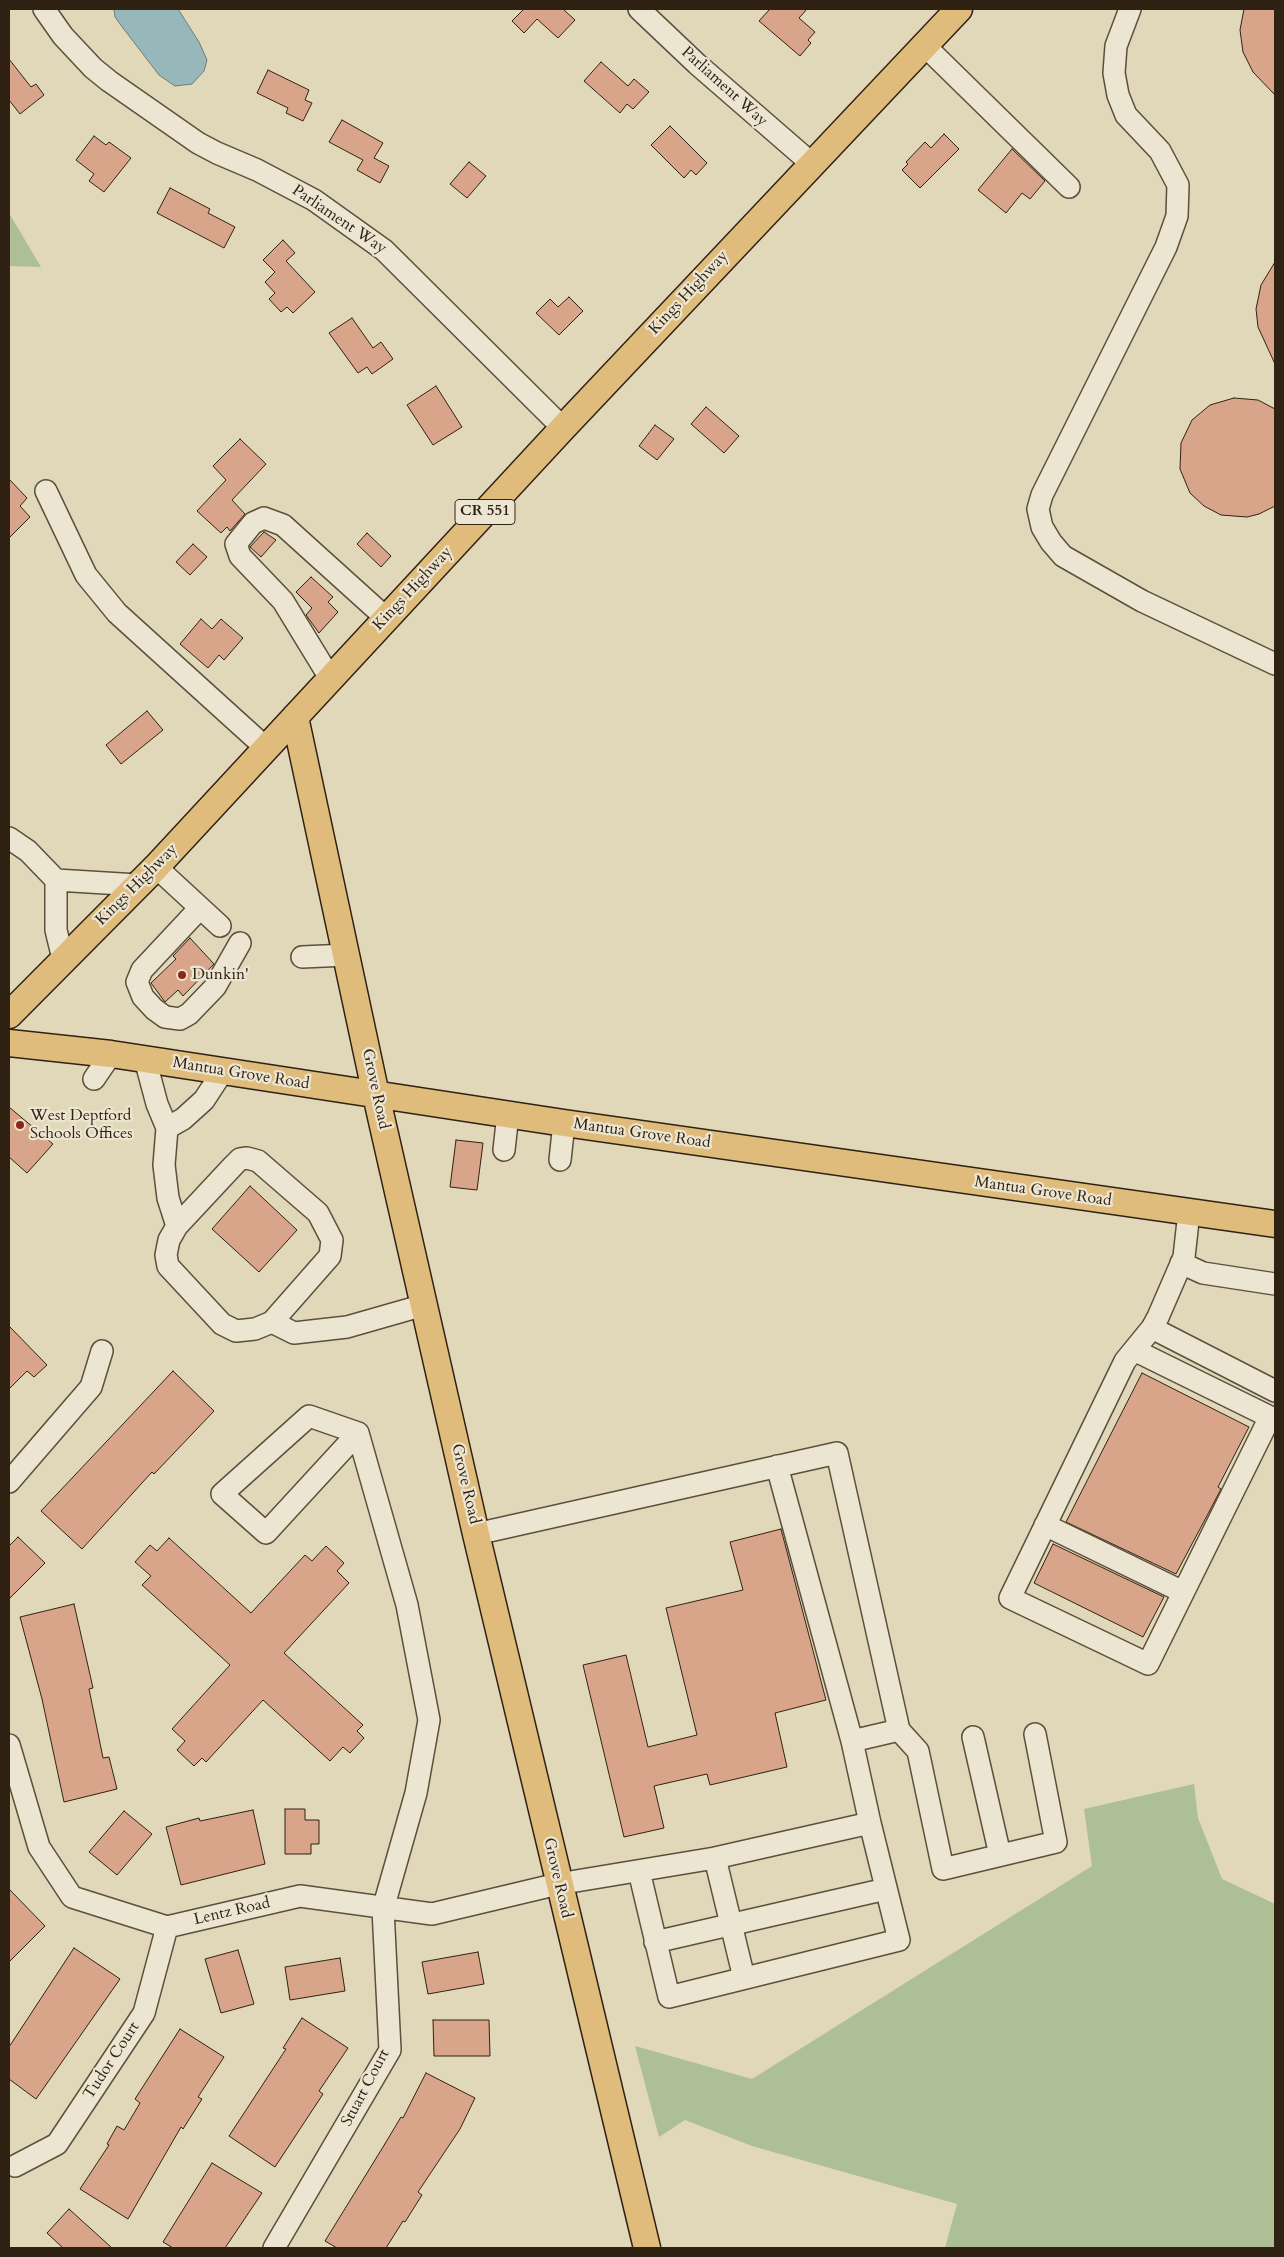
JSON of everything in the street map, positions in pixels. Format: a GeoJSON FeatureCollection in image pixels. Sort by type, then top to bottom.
{"type":"FeatureCollection","features":[{"type":"Feature","properties":{"kind":"main road","name":"Kings Highway"},"geometry":{"type":"LineString","coordinates":[[9,1015],[156,867],[563,428],[959,9]]}},
{"type":"Feature","properties":{"kind":"main road","name":"Grove Road"},"geometry":{"type":"LineString","coordinates":[[295,716],[376,1095],[476,1534],[558,1884],[647,2248]]}},
{"type":"Feature","properties":{"kind":"main road","name":"Mantua Grove Road"},"geometry":{"type":"LineString","coordinates":[[9,1043],[111,1054],[564,1123],[1275,1224]]}},
{"type":"Feature","properties":{"kind":"street","name":"Parliament Way"},"geometry":{"type":"LineString","coordinates":[[44,9],[63,36],[93,68],[110,81],[198,143],[295,189],[332,212],[384,250],[563,428]]}},
{"type":"Feature","properties":{"kind":"street","name":"Parliament Way"},"geometry":{"type":"LineString","coordinates":[[639,9],[697,64],[811,164]]}},
{"type":"Feature","properties":{"kind":"street"},"geometry":{"type":"LineString","coordinates":[[1130,9],[1116,46],[1114,73],[1118,95],[1126,115],[1160,151],[1178,185],[1177,216],[1166,247],[1042,495],[1038,509],[1042,526],[1051,542],[1063,556],[1142,601],[1275,664]]}},
{"type":"Feature","properties":{"kind":"street"},"geometry":{"type":"LineString","coordinates":[[924,45],[1069,187]]}},
{"type":"Feature","properties":{"kind":"street"},"geometry":{"type":"LineString","coordinates":[[46,491],[86,575],[117,613],[266,748]]}},
{"type":"Feature","properties":{"kind":"street"},"geometry":{"type":"LineString","coordinates":[[330,678],[283,601],[240,556],[236,544],[253,523],[264,518],[284,524],[386,618]]}},
{"type":"Feature","properties":{"kind":"street"},"geometry":{"type":"LineString","coordinates":[[9,838],[28,851],[56,880],[138,885]]}},
{"type":"Feature","properties":{"kind":"street"},"geometry":{"type":"LineString","coordinates":[[156,867],[220,926]]}},
{"type":"Feature","properties":{"kind":"street"},"geometry":{"type":"LineString","coordinates":[[56,880],[56,930],[63,959]]}},
{"type":"Feature","properties":{"kind":"street"},"geometry":{"type":"LineString","coordinates":[[200,908],[142,970],[137,982],[143,997],[154,1009],[165,1017],[180,1019],[189,1014],[215,987],[240,943]]}},
{"type":"Feature","properties":{"kind":"street"},"geometry":{"type":"LineString","coordinates":[[302,957],[347,955]]}},
{"type":"Feature","properties":{"kind":"street"},"geometry":{"type":"LineString","coordinates":[[94,1079],[111,1054]]}},
{"type":"Feature","properties":{"kind":"street"},"geometry":{"type":"LineString","coordinates":[[145,1060],[157,1104],[167,1128],[164,1165],[168,1198],[177,1226]]}},
{"type":"Feature","properties":{"kind":"street"},"geometry":{"type":"LineString","coordinates":[[167,1128],[183,1119],[204,1100],[223,1071]]}},
{"type":"Feature","properties":{"kind":"street"},"geometry":{"type":"LineString","coordinates":[[504,1150],[508,1114]]}},
{"type":"Feature","properties":{"kind":"street"},"geometry":{"type":"LineString","coordinates":[[560,1160],[564,1123]]}},
{"type":"Feature","properties":{"kind":"street"},"geometry":{"type":"LineString","coordinates":[[247,1158],[258,1161],[318,1214],[332,1240],[330,1256],[272,1322],[254,1329],[236,1331],[222,1324],[168,1266],[166,1255],[169,1240],[177,1226],[240,1159],[247,1158]]}},
{"type":"Feature","properties":{"kind":"street"},"geometry":{"type":"LineString","coordinates":[[1134,1350],[1270,1417],[1148,1664],[1010,1598],[1125,1361],[1134,1350],[1152,1328],[1181,1263],[1189,1212]]}},
{"type":"Feature","properties":{"kind":"street"},"geometry":{"type":"LineString","coordinates":[[1181,1263],[1203,1273],[1275,1284]]}},
{"type":"Feature","properties":{"kind":"street"},"geometry":{"type":"LineString","coordinates":[[272,1322],[294,1333],[347,1327],[424,1305]]}},
{"type":"Feature","properties":{"kind":"street"},"geometry":{"type":"LineString","coordinates":[[1152,1328],[1275,1391]]}},
{"type":"Feature","properties":{"kind":"street"},"geometry":{"type":"LineString","coordinates":[[9,1482],[91,1387],[102,1351]]}},
{"type":"Feature","properties":{"kind":"street"},"geometry":{"type":"LineString","coordinates":[[309,1416],[358,1433],[266,1533],[222,1494],[309,1416]]}},
{"type":"Feature","properties":{"kind":"street","name":"Stuart Court"},"geometry":{"type":"LineString","coordinates":[[274,2248],[390,2050],[383,1909],[416,1793],[429,1720],[406,1605],[358,1433]]}},
{"type":"Feature","properties":{"kind":"street"},"geometry":{"type":"LineString","coordinates":[[476,1534],[837,1453],[899,1730],[918,1751],[943,1869],[1056,1842],[1035,1734]]}},
{"type":"Feature","properties":{"kind":"street"},"geometry":{"type":"LineString","coordinates":[[639,1871],[669,1997],[899,1940],[852,1741],[777,1466]]}},
{"type":"Feature","properties":{"kind":"street"},"geometry":{"type":"LineString","coordinates":[[1045,1525],[1183,1592]]}},
{"type":"Feature","properties":{"kind":"street"},"geometry":{"type":"LineString","coordinates":[[852,1741],[899,1730]]}},
{"type":"Feature","properties":{"kind":"street"},"geometry":{"type":"LineString","coordinates":[[973,1737],[1000,1855]]}},
{"type":"Feature","properties":{"kind":"street"},"geometry":{"type":"LineString","coordinates":[[9,1745],[39,1847],[72,1897],[166,1927]]}},
{"type":"Feature","properties":{"kind":"street","name":"Lentz Road"},"geometry":{"type":"LineString","coordinates":[[166,1927],[300,1896],[383,1909],[432,1914],[558,1884],[715,1858],[870,1823]]}},
{"type":"Feature","properties":{"kind":"street"},"geometry":{"type":"LineString","coordinates":[[715,1858],[744,1978]]}},
{"type":"Feature","properties":{"kind":"street"},"geometry":{"type":"LineString","coordinates":[[655,1942],[886,1889]]}},
{"type":"Feature","properties":{"kind":"street","name":"Tudor Court"},"geometry":{"type":"LineString","coordinates":[[15,2166],[57,2144],[144,2013],[166,1927]]}},
{"type":"Feature","properties":{"kind":"green space"},"geometry":{"type":"Polygon","coordinates":[[[9,213],[41,267],[9,266],[9,213]]]}},
{"type":"Feature","properties":{"kind":"green space"},"geometry":{"type":"Polygon","coordinates":[[[1194,1784],[1198,1818],[1222,1879],[1275,1904],[1275,2248],[945,2248],[957,2204],[752,2146],[685,2120],[659,2137],[635,2046],[752,2079],[1092,1866],[1084,1809],[1194,1784]]]}},
{"type":"Feature","properties":{"kind":"water"},"geometry":{"type":"Polygon","coordinates":[[[114,9],[178,9],[199,42],[207,60],[204,71],[192,84],[175,86],[169,82],[159,75],[123,28],[115,17],[114,9]]]}},
{"type":"Feature","properties":{"kind":"building"},"geometry":{"type":"Polygon","coordinates":[[[524,9],[563,9],[575,20],[558,38],[537,19],[524,33],[512,21],[524,9]]]}},
{"type":"Feature","properties":{"kind":"building"},"geometry":{"type":"Polygon","coordinates":[[[770,9],[807,9],[799,18],[815,32],[808,40],[811,43],[800,56],[759,21],[770,9]]]}},
{"type":"Feature","properties":{"kind":"building"},"geometry":{"type":"Polygon","coordinates":[[[1244,9],[1275,9],[1275,95],[1253,72],[1243,52],[1240,30],[1244,9]]]}},
{"type":"Feature","properties":{"kind":"building"},"geometry":{"type":"Polygon","coordinates":[[[9,59],[31,87],[36,84],[44,95],[20,114],[9,100],[9,59]]]}},
{"type":"Feature","properties":{"kind":"building"},"geometry":{"type":"Polygon","coordinates":[[[601,62],[628,86],[634,79],[649,92],[633,109],[627,104],[620,113],[584,81],[601,62]]]}},
{"type":"Feature","properties":{"kind":"building"},"geometry":{"type":"Polygon","coordinates":[[[268,70],[309,90],[305,100],[312,103],[303,121],[286,113],[288,108],[257,93],[268,70]]]}},
{"type":"Feature","properties":{"kind":"building"},"geometry":{"type":"Polygon","coordinates":[[[342,120],[383,143],[374,158],[389,166],[380,183],[357,170],[363,160],[329,142],[342,120]]]}},
{"type":"Feature","properties":{"kind":"building"},"geometry":{"type":"Polygon","coordinates":[[[670,126],[707,163],[696,175],[691,170],[684,178],[651,145],[670,126]]]}},
{"type":"Feature","properties":{"kind":"building"},"geometry":{"type":"Polygon","coordinates":[[[944,134],[959,149],[920,188],[902,170],[908,164],[906,162],[925,142],[931,148],[944,134]]]}},
{"type":"Feature","properties":{"kind":"building"},"geometry":{"type":"Polygon","coordinates":[[[94,136],[106,145],[109,142],[131,158],[104,192],[89,181],[94,174],[76,160],[94,136]]]}},
{"type":"Feature","properties":{"kind":"building"},"geometry":{"type":"Polygon","coordinates":[[[1012,149],[1045,181],[1030,199],[1022,193],[1006,213],[978,190],[1012,149]]]}},
{"type":"Feature","properties":{"kind":"building"},"geometry":{"type":"Polygon","coordinates":[[[469,162],[486,176],[467,198],[450,184],[469,162]]]}},
{"type":"Feature","properties":{"kind":"building"},"geometry":{"type":"Polygon","coordinates":[[[170,188],[210,209],[208,213],[235,227],[224,248],[157,213],[170,188]]]}},
{"type":"Feature","properties":{"kind":"building"},"geometry":{"type":"Polygon","coordinates":[[[283,240],[295,253],[286,261],[315,292],[293,313],[287,307],[281,312],[269,299],[275,293],[265,282],[275,272],[263,260],[283,240]]]}},
{"type":"Feature","properties":{"kind":"building"},"geometry":{"type":"Polygon","coordinates":[[[1275,262],[1275,364],[1258,327],[1256,309],[1261,285],[1275,262]]]}},
{"type":"Feature","properties":{"kind":"building"},"geometry":{"type":"Polygon","coordinates":[[[569,297],[583,311],[559,335],[536,313],[550,299],[558,307],[569,297]]]}},
{"type":"Feature","properties":{"kind":"building"},"geometry":{"type":"Polygon","coordinates":[[[352,318],[373,348],[381,342],[393,359],[372,374],[367,367],[358,373],[329,333],[352,318]]]}},
{"type":"Feature","properties":{"kind":"building"},"geometry":{"type":"Polygon","coordinates":[[[436,386],[462,427],[433,445],[407,405],[436,386]]]}},
{"type":"Feature","properties":{"kind":"building"},"geometry":{"type":"Polygon","coordinates":[[[1234,398],[1258,400],[1275,409],[1275,506],[1259,514],[1247,517],[1221,515],[1204,506],[1190,493],[1180,469],[1181,443],[1192,420],[1210,405],[1234,398]]]}},
{"type":"Feature","properties":{"kind":"building"},"geometry":{"type":"Polygon","coordinates":[[[706,407],[739,436],[724,453],[691,424],[706,407]]]}},
{"type":"Feature","properties":{"kind":"building"},"geometry":{"type":"Polygon","coordinates":[[[655,425],[674,439],[657,460],[639,446],[655,425]]]}},
{"type":"Feature","properties":{"kind":"building"},"geometry":{"type":"Polygon","coordinates":[[[240,439],[266,464],[232,500],[245,514],[230,531],[227,527],[221,533],[197,511],[226,480],[213,466],[240,439]]]}},
{"type":"Feature","properties":{"kind":"building"},"geometry":{"type":"Polygon","coordinates":[[[9,479],[27,498],[20,506],[30,517],[9,538],[9,479]]]}},
{"type":"Feature","properties":{"kind":"building"},"geometry":{"type":"Polygon","coordinates":[[[264,532],[276,540],[261,557],[250,547],[264,532]]]}},
{"type":"Feature","properties":{"kind":"building"},"geometry":{"type":"Polygon","coordinates":[[[367,533],[391,556],[381,567],[357,544],[367,533]]]}},
{"type":"Feature","properties":{"kind":"building"},"geometry":{"type":"Polygon","coordinates":[[[193,544],[207,557],[190,575],[176,562],[193,544]]]}},
{"type":"Feature","properties":{"kind":"building"},"geometry":{"type":"Polygon","coordinates":[[[311,577],[333,597],[328,602],[338,612],[319,633],[306,615],[312,608],[296,592],[311,577]]]}},
{"type":"Feature","properties":{"kind":"building"},"geometry":{"type":"Polygon","coordinates":[[[201,619],[212,629],[221,619],[243,638],[224,660],[219,655],[208,668],[180,644],[201,619]]]}},
{"type":"Feature","properties":{"kind":"building"},"geometry":{"type":"Polygon","coordinates":[[[147,711],[163,730],[121,764],[106,745],[147,711]]]}},
{"type":"Feature","properties":{"kind":"building","name":"Dunkin'"},"geometry":{"type":"Polygon","coordinates":[[[190,938],[214,964],[183,996],[178,990],[165,1002],[151,983],[176,959],[173,956],[190,938]]]}},
{"type":"Feature","properties":{"kind":"building","name":"West Deptford Schools Offices"},"geometry":{"type":"Polygon","coordinates":[[[9,1107],[53,1144],[27,1173],[9,1157],[9,1107]]]}},
{"type":"Feature","properties":{"kind":"building"},"geometry":{"type":"Polygon","coordinates":[[[456,1140],[483,1143],[477,1190],[450,1187],[456,1140]]]}},
{"type":"Feature","properties":{"kind":"building"},"geometry":{"type":"Polygon","coordinates":[[[250,1186],[297,1230],[259,1272],[212,1229],[250,1186]]]}},
{"type":"Feature","properties":{"kind":"building"},"geometry":{"type":"Polygon","coordinates":[[[9,1326],[47,1365],[34,1377],[27,1371],[9,1389],[9,1326]]]}},
{"type":"Feature","properties":{"kind":"building"},"geometry":{"type":"Polygon","coordinates":[[[173,1371],[214,1411],[154,1474],[152,1472],[82,1549],[41,1511],[173,1371]]]}},
{"type":"Feature","properties":{"kind":"building"},"geometry":{"type":"Polygon","coordinates":[[[1142,1373],[1249,1427],[1218,1487],[1221,1489],[1176,1574],[1066,1522],[1142,1373]]]}},
{"type":"Feature","properties":{"kind":"building"},"geometry":{"type":"Polygon","coordinates":[[[781,1529],[826,1700],[775,1713],[787,1767],[710,1785],[707,1774],[654,1786],[664,1828],[624,1837],[583,1665],[626,1655],[648,1747],[697,1735],[666,1608],[743,1590],[730,1542],[781,1529]]]}},
{"type":"Feature","properties":{"kind":"building"},"geometry":{"type":"Polygon","coordinates":[[[18,1537],[45,1563],[9,1599],[9,1546],[18,1537]]]}},
{"type":"Feature","properties":{"kind":"building"},"geometry":{"type":"Polygon","coordinates":[[[169,1538],[251,1613],[305,1555],[312,1561],[326,1546],[344,1563],[337,1571],[349,1583],[284,1653],[363,1725],[357,1731],[364,1738],[350,1753],[343,1747],[330,1761],[263,1700],[206,1762],[202,1758],[194,1766],[177,1750],[185,1741],[172,1729],[230,1665],[142,1585],[151,1576],[135,1562],[150,1545],[157,1551],[169,1538]]]}},
{"type":"Feature","properties":{"kind":"building"},"geometry":{"type":"Polygon","coordinates":[[[1053,1544],[1164,1597],[1143,1637],[1034,1583],[1053,1544]]]}},
{"type":"Feature","properties":{"kind":"building"},"geometry":{"type":"Polygon","coordinates":[[[74,1604],[93,1688],[89,1689],[103,1758],[109,1757],[117,1789],[64,1802],[42,1699],[20,1617],[74,1604]]]}},
{"type":"Feature","properties":{"kind":"building"},"geometry":{"type":"Polygon","coordinates":[[[285,1809],[305,1809],[305,1820],[319,1820],[319,1844],[311,1844],[311,1854],[285,1854],[285,1809]]]}},
{"type":"Feature","properties":{"kind":"building"},"geometry":{"type":"Polygon","coordinates":[[[253,1810],[265,1864],[181,1885],[166,1827],[199,1818],[200,1821],[253,1810]]]}},
{"type":"Feature","properties":{"kind":"building"},"geometry":{"type":"Polygon","coordinates":[[[124,1811],[152,1834],[117,1875],[89,1852],[124,1811]]]}},
{"type":"Feature","properties":{"kind":"building"},"geometry":{"type":"Polygon","coordinates":[[[9,1889],[45,1926],[9,1962],[9,1889]]]}},
{"type":"Feature","properties":{"kind":"building"},"geometry":{"type":"Polygon","coordinates":[[[74,1948],[120,1979],[36,2099],[9,2079],[9,2047],[74,1948]]]}},
{"type":"Feature","properties":{"kind":"building"},"geometry":{"type":"Polygon","coordinates":[[[238,1950],[254,2004],[221,2013],[205,1959],[238,1950]]]}},
{"type":"Feature","properties":{"kind":"building"},"geometry":{"type":"Polygon","coordinates":[[[478,1952],[484,1984],[428,1994],[422,1962],[478,1952]]]}},
{"type":"Feature","properties":{"kind":"building"},"geometry":{"type":"Polygon","coordinates":[[[340,1958],[345,1991],[290,2000],[285,1967],[340,1958]]]}},
{"type":"Feature","properties":{"kind":"building"},"geometry":{"type":"Polygon","coordinates":[[[302,2018],[348,2048],[319,2091],[323,2094],[275,2167],[229,2136],[286,2049],[283,2048],[302,2018]]]}},
{"type":"Feature","properties":{"kind":"building"},"geometry":{"type":"Polygon","coordinates":[[[433,2020],[489,2020],[490,2056],[434,2056],[433,2020]]]}},
{"type":"Feature","properties":{"kind":"building"},"geometry":{"type":"Polygon","coordinates":[[[180,2029],[224,2057],[198,2097],[202,2099],[183,2129],[181,2127],[128,2219],[80,2189],[109,2145],[107,2144],[117,2126],[124,2130],[140,2103],[135,2099],[180,2029]]]}},
{"type":"Feature","properties":{"kind":"building"},"geometry":{"type":"Polygon","coordinates":[[[426,2073],[475,2098],[460,2129],[418,2192],[422,2195],[386,2248],[337,2248],[325,2241],[401,2117],[403,2118],[426,2073]]]}},
{"type":"Feature","properties":{"kind":"building"},"geometry":{"type":"Polygon","coordinates":[[[212,2163],[262,2193],[225,2248],[173,2248],[163,2242],[212,2163]]]}},
{"type":"Feature","properties":{"kind":"building"},"geometry":{"type":"Polygon","coordinates":[[[69,2209],[112,2248],[63,2248],[47,2233],[69,2209]]]}},
{"type":"Feature","properties":{"kind":"place","name":"Dunkin'"},"geometry":{"type":"Point","coordinates":[182,975]}},
{"type":"Feature","properties":{"kind":"place","name":"West Deptford Schools Offices"},"geometry":{"type":"Point","coordinates":[20,1125]}}]}
